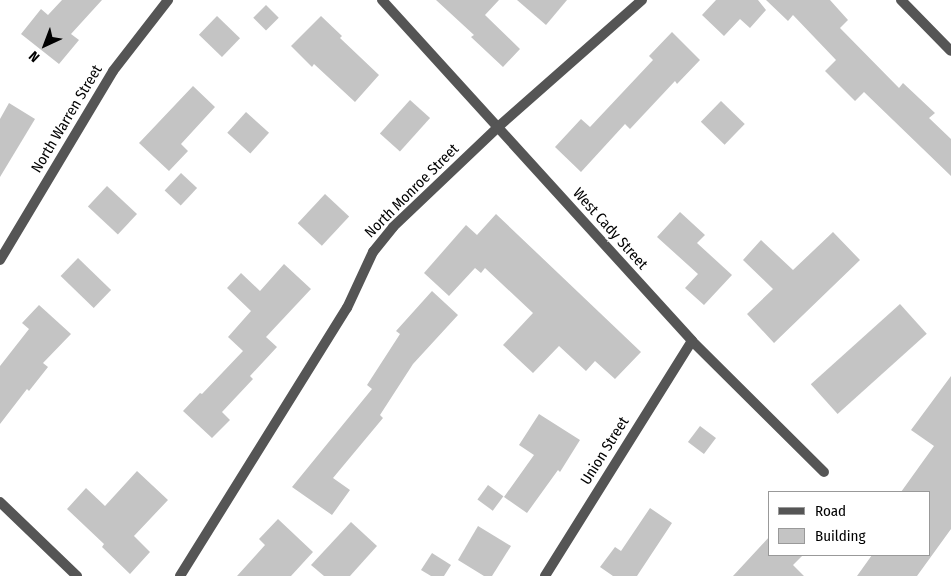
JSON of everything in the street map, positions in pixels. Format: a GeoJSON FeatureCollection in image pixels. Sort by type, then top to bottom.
{"type":"FeatureCollection","features":[{"type":"Feature","properties":{"kind":"street","name":"North Warren Street"},"geometry":{"type":"LineString","coordinates":[[0,260],[113,71],[168,0]]}},
{"type":"Feature","properties":{"kind":"street","name":"West Cady Street"},"geometry":{"type":"LineString","coordinates":[[382,0],[692,342],[824,472]]}},
{"type":"Feature","properties":{"kind":"street","name":"North Monroe Street"},"geometry":{"type":"LineString","coordinates":[[180,576],[348,308],[373,252],[393,227],[498,127],[642,0]]}},
{"type":"Feature","properties":{"kind":"street"},"geometry":{"type":"LineString","coordinates":[[901,0],[951,51]]}},
{"type":"Feature","properties":{"kind":"street","name":"Union Street"},"geometry":{"type":"LineString","coordinates":[[545,576],[692,342]]}},
{"type":"Feature","properties":{"kind":"street"},"geometry":{"type":"LineString","coordinates":[[0,502],[77,576]]}},
{"type":"Feature","properties":{"kind":"building"},"geometry":{"type":"Polygon","coordinates":[[[62,0],[102,0],[71,34],[79,40],[59,64],[21,34],[41,9],[48,15],[62,0]]]}},
{"type":"Feature","properties":{"kind":"building"},"geometry":{"type":"Polygon","coordinates":[[[436,0],[499,0],[485,15],[520,49],[503,67],[471,37],[474,35],[436,0]]]}},
{"type":"Feature","properties":{"kind":"building"},"geometry":{"type":"Polygon","coordinates":[[[517,0],[567,0],[546,25],[517,0]]]}},
{"type":"Feature","properties":{"kind":"building"},"geometry":{"type":"Polygon","coordinates":[[[716,0],[758,0],[766,10],[750,28],[740,19],[724,36],[702,15],[716,0]]]}},
{"type":"Feature","properties":{"kind":"building"},"geometry":{"type":"Polygon","coordinates":[[[766,0],[830,0],[848,20],[840,28],[899,88],[903,83],[935,113],[929,118],[951,139],[951,176],[864,92],[855,101],[825,71],[836,60],[793,15],[788,21],[766,0]]]}},
{"type":"Feature","properties":{"kind":"building"},"geometry":{"type":"Polygon","coordinates":[[[266,5],[279,18],[266,30],[253,18],[266,5]]]}},
{"type":"Feature","properties":{"kind":"building"},"geometry":{"type":"Polygon","coordinates":[[[217,16],[240,38],[222,57],[199,35],[217,16]]]}},
{"type":"Feature","properties":{"kind":"building"},"geometry":{"type":"Polygon","coordinates":[[[321,16],[342,36],[340,38],[379,75],[355,102],[314,64],[312,67],[291,46],[321,16]]]}},
{"type":"Feature","properties":{"kind":"building"},"geometry":{"type":"Polygon","coordinates":[[[672,32],[700,60],[677,84],[675,81],[630,129],[625,124],[581,172],[555,147],[581,119],[590,127],[653,60],[649,56],[672,32]]]}},
{"type":"Feature","properties":{"kind":"building"},"geometry":{"type":"Polygon","coordinates":[[[193,86],[215,107],[181,144],[188,151],[169,171],[139,143],[193,86]]]}},
{"type":"Feature","properties":{"kind":"building"},"geometry":{"type":"Polygon","coordinates":[[[410,100],[430,118],[400,152],[380,133],[410,100]]]}},
{"type":"Feature","properties":{"kind":"building"},"geometry":{"type":"Polygon","coordinates":[[[721,101],[745,124],[725,145],[701,122],[721,101]]]}},
{"type":"Feature","properties":{"kind":"building"},"geometry":{"type":"Polygon","coordinates":[[[9,103],[35,119],[0,177],[0,119],[9,103]]]}},
{"type":"Feature","properties":{"kind":"building"},"geometry":{"type":"Polygon","coordinates":[[[246,112],[269,133],[250,154],[227,133],[246,112]]]}},
{"type":"Feature","properties":{"kind":"building"},"geometry":{"type":"Polygon","coordinates":[[[181,173],[197,188],[181,206],[165,191],[181,173]]]}},
{"type":"Feature","properties":{"kind":"building"},"geometry":{"type":"Polygon","coordinates":[[[107,186],[137,214],[118,234],[88,206],[107,186]]]}},
{"type":"Feature","properties":{"kind":"building"},"geometry":{"type":"Polygon","coordinates":[[[325,194],[349,217],[322,246],[298,223],[325,194]]]}},
{"type":"Feature","properties":{"kind":"building"},"geometry":{"type":"Polygon","coordinates":[[[680,212],[705,235],[697,243],[732,275],[704,305],[685,288],[698,274],[657,237],[680,212]]]}},
{"type":"Feature","properties":{"kind":"building"},"geometry":{"type":"Polygon","coordinates":[[[496,214],[641,352],[615,379],[595,361],[586,371],[559,346],[533,373],[503,345],[533,313],[485,268],[481,273],[475,268],[449,296],[424,273],[466,225],[477,235],[496,214]]]}},
{"type":"Feature","properties":{"kind":"building"},"geometry":{"type":"Polygon","coordinates":[[[833,232],[860,260],[774,343],[747,314],[773,289],[743,260],[761,240],[793,270],[833,232]]]}},
{"type":"Feature","properties":{"kind":"building"},"geometry":{"type":"Polygon","coordinates":[[[78,258],[111,290],[94,308],[61,276],[78,258]]]}},
{"type":"Feature","properties":{"kind":"building"},"geometry":{"type":"Polygon","coordinates":[[[284,264],[311,289],[266,337],[277,347],[250,376],[253,379],[222,412],[230,420],[212,438],[183,411],[243,351],[228,337],[251,311],[227,288],[241,273],[260,291],[284,264]]]}},
{"type":"Feature","properties":{"kind":"building"},"geometry":{"type":"Polygon","coordinates":[[[432,291],[458,315],[413,364],[380,415],[383,418],[333,478],[350,490],[332,515],[292,487],[372,389],[367,385],[400,334],[396,331],[432,291]]]}},
{"type":"Feature","properties":{"kind":"building"},"geometry":{"type":"Polygon","coordinates":[[[900,304],[927,334],[838,414],[811,384],[900,304]]]}},
{"type":"Feature","properties":{"kind":"building"},"geometry":{"type":"Polygon","coordinates":[[[39,305],[71,334],[43,363],[48,367],[29,391],[27,389],[0,424],[0,366],[29,329],[22,323],[39,305]]]}},
{"type":"Feature","properties":{"kind":"building"},"geometry":{"type":"Polygon","coordinates":[[[951,376],[951,529],[917,576],[857,576],[871,556],[931,556],[931,491],[902,491],[934,446],[911,430],[951,376]]]}},
{"type":"Feature","properties":{"kind":"building"},"geometry":{"type":"Polygon","coordinates":[[[539,414],[580,440],[560,472],[558,470],[527,513],[504,497],[534,455],[519,445],[539,414]]]}},
{"type":"Feature","properties":{"kind":"building"},"geometry":{"type":"Polygon","coordinates":[[[700,426],[716,438],[704,454],[688,442],[700,426]]]}},
{"type":"Feature","properties":{"kind":"building"},"geometry":{"type":"Polygon","coordinates":[[[137,471],[168,500],[134,536],[150,552],[130,574],[102,547],[104,544],[67,509],[86,488],[105,506],[137,471]]]}},
{"type":"Feature","properties":{"kind":"building"},"geometry":{"type":"Polygon","coordinates":[[[488,485],[503,496],[493,511],[477,500],[488,485]]]}},
{"type":"Feature","properties":{"kind":"building"},"geometry":{"type":"Polygon","coordinates":[[[650,508],[672,523],[637,576],[613,576],[600,567],[615,547],[621,551],[650,508]]]}},
{"type":"Feature","properties":{"kind":"building"},"geometry":{"type":"Polygon","coordinates":[[[278,519],[313,552],[291,576],[237,576],[265,545],[259,539],[278,519]]]}},
{"type":"Feature","properties":{"kind":"building"},"geometry":{"type":"Polygon","coordinates":[[[351,522],[377,546],[350,576],[324,576],[311,565],[351,522]]]}},
{"type":"Feature","properties":{"kind":"building"},"geometry":{"type":"Polygon","coordinates":[[[478,526],[511,546],[492,576],[484,576],[458,560],[478,526]]]}},
{"type":"Feature","properties":{"kind":"building"},"geometry":{"type":"Polygon","coordinates":[[[768,538],[768,556],[802,556],[793,565],[804,576],[733,576],[768,538]]]}},
{"type":"Feature","properties":{"kind":"building"},"geometry":{"type":"Polygon","coordinates":[[[432,553],[451,565],[444,576],[431,576],[421,570],[432,553]]]}}]}
